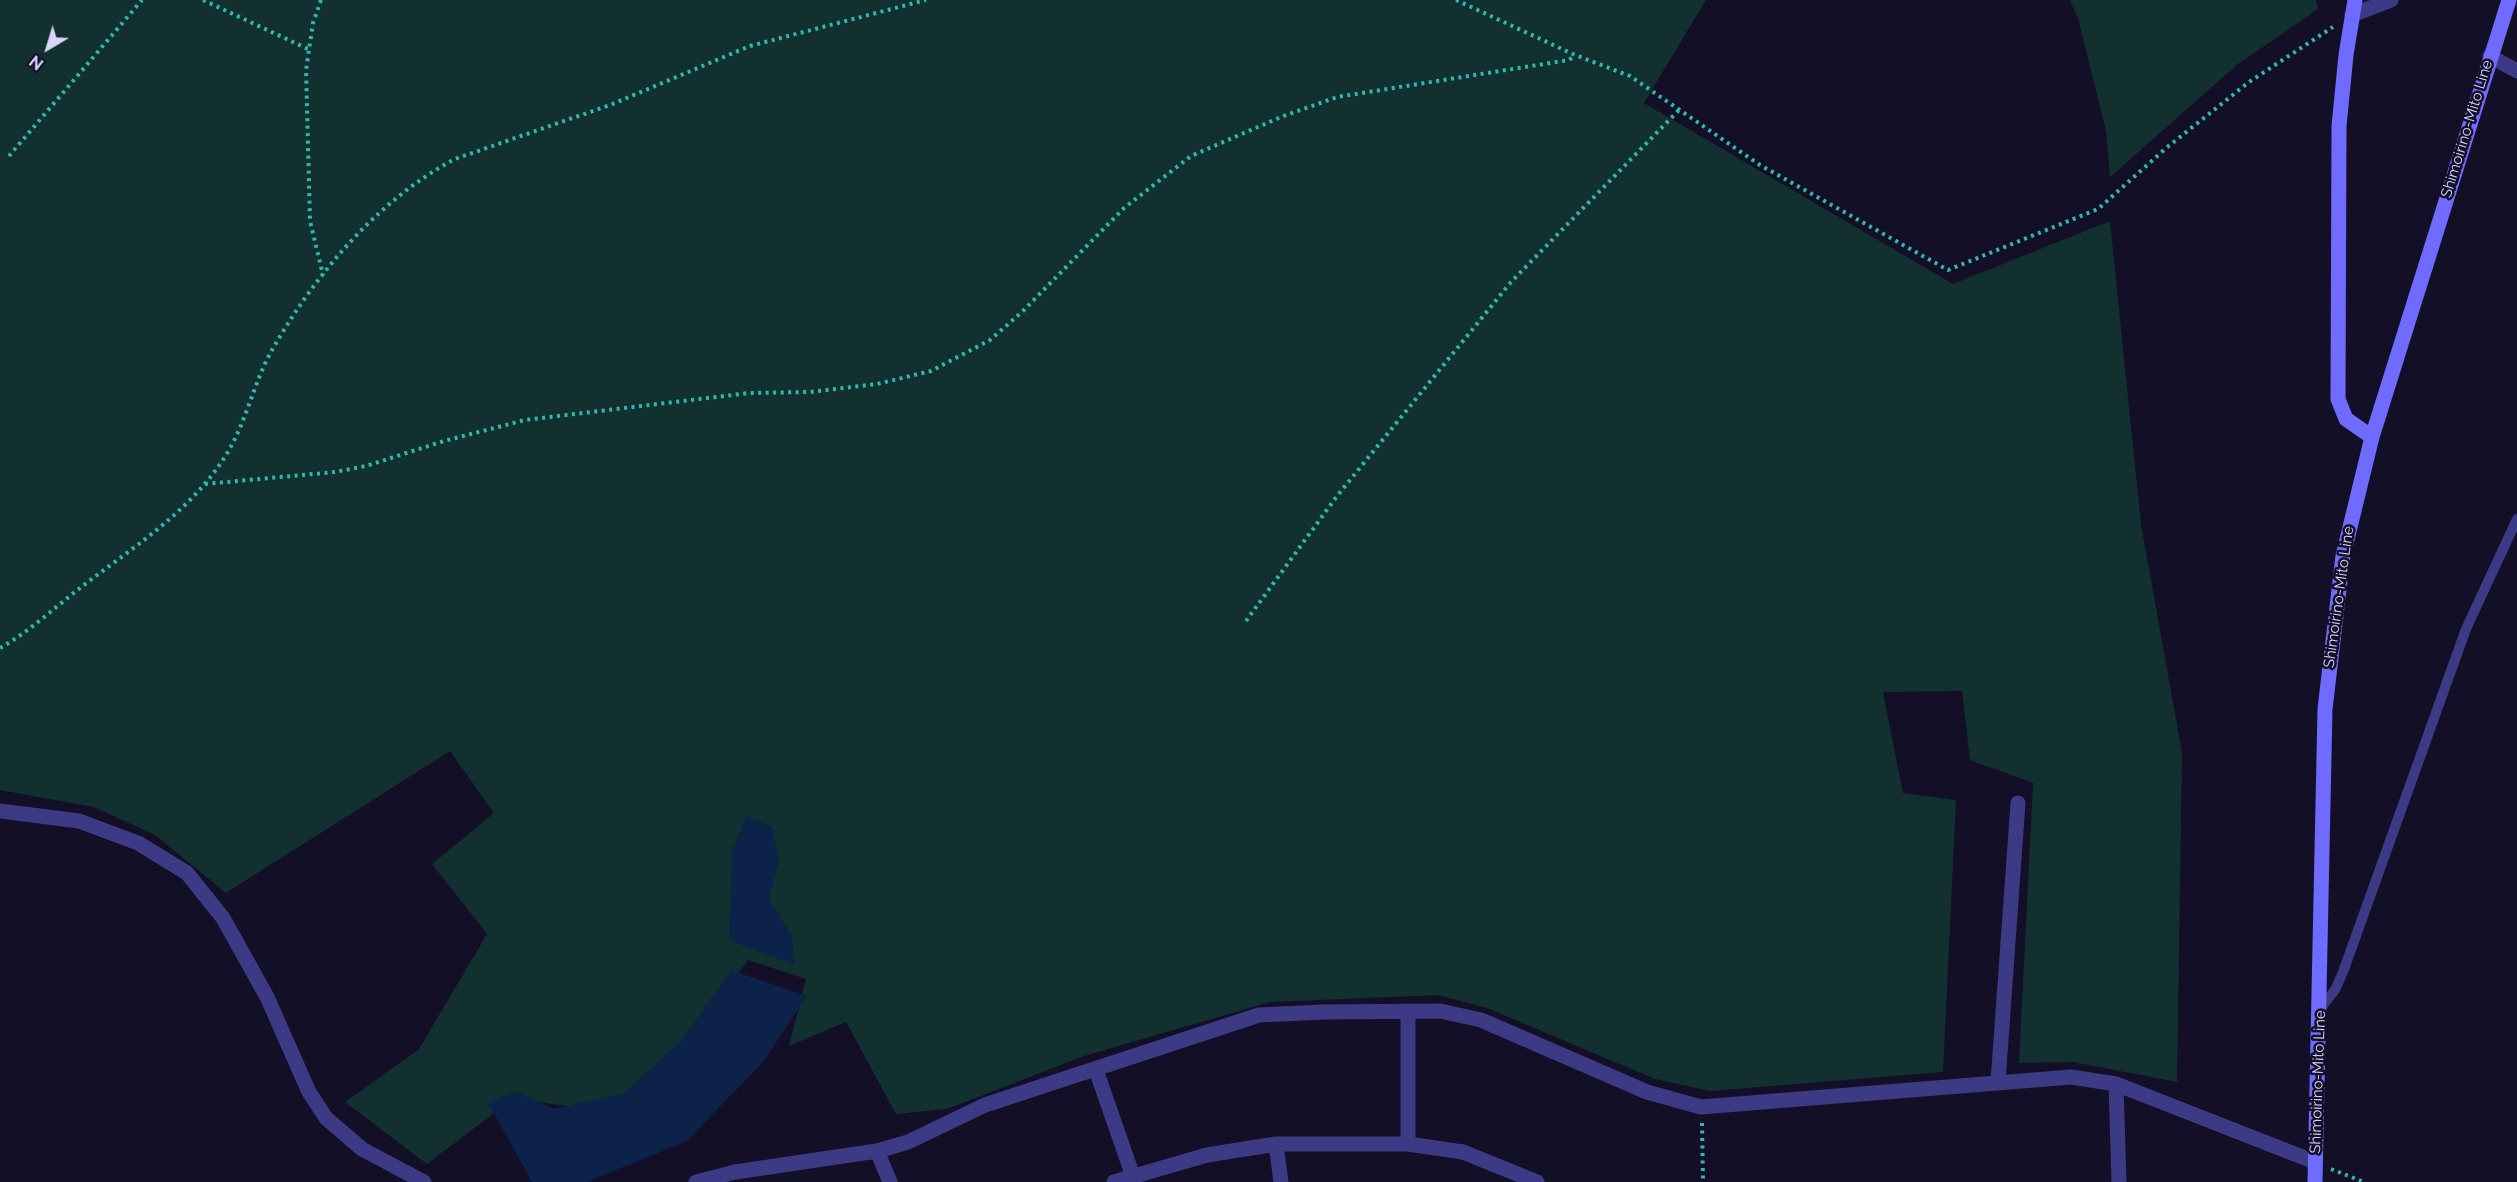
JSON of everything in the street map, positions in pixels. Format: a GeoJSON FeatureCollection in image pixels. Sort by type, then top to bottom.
{"type":"FeatureCollection","features":[{"type":"Feature","properties":{"kind":"main road","name":"Shimoirino-Mito Line"},"geometry":{"type":"LineString","coordinates":[[2315,1182],[2325,709],[2331,641],[2343,556],[2372,437],[2509,0]]}},
{"type":"Feature","properties":{"kind":"main road"},"geometry":{"type":"LineString","coordinates":[[2354,7],[2339,126],[2338,399],[2346,418],[2372,437]]}},
{"type":"Feature","properties":{"kind":"street"},"geometry":{"type":"LineString","coordinates":[[2354,7],[2391,0]]}},
{"type":"Feature","properties":{"kind":"street"},"geometry":{"type":"LineString","coordinates":[[2490,56],[2517,71]]}},
{"type":"Feature","properties":{"kind":"street"},"geometry":{"type":"LineString","coordinates":[[1998,1082],[2018,803]]}},
{"type":"Feature","properties":{"kind":"street"},"geometry":{"type":"LineString","coordinates":[[0,811],[79,821],[138,843],[187,873],[223,918],[267,997],[309,1092],[326,1118],[362,1149],[401,1176],[424,1182]]}},
{"type":"Feature","properties":{"kind":"street"},"geometry":{"type":"LineString","coordinates":[[696,1182],[735,1172],[878,1151],[908,1142],[985,1105],[1259,1015],[1408,1011],[1440,1011],[1481,1020],[1647,1092],[1701,1107],[2071,1077],[2116,1084],[2315,1162]]}},
{"type":"Feature","properties":{"kind":"street"},"geometry":{"type":"LineString","coordinates":[[1408,1011],[1408,1144]]}},
{"type":"Feature","properties":{"kind":"street"},"geometry":{"type":"LineString","coordinates":[[1096,1070],[1134,1179]]}},
{"type":"Feature","properties":{"kind":"street"},"geometry":{"type":"LineString","coordinates":[[2116,1084],[2119,1182]]}},
{"type":"Feature","properties":{"kind":"street"},"geometry":{"type":"LineString","coordinates":[[1276,1144],[1281,1182]]}},
{"type":"Feature","properties":{"kind":"street"},"geometry":{"type":"LineString","coordinates":[[1114,1182],[1134,1179],[1207,1155],[1276,1144],[1408,1144],[1463,1152],[1536,1182]]}},
{"type":"Feature","properties":{"kind":"street"},"geometry":{"type":"LineString","coordinates":[[878,1151],[890,1182]]}},
{"type":"Feature","properties":{"kind":"lane"},"geometry":{"type":"LineString","coordinates":[[2320,1010],[2336,990],[2466,629],[2517,519]]}},
{"type":"Feature","properties":{"kind":"path"},"geometry":{"type":"LineString","coordinates":[[9,156],[142,0]]}},
{"type":"Feature","properties":{"kind":"path"},"geometry":{"type":"LineString","coordinates":[[203,0],[309,49]]}},
{"type":"Feature","properties":{"kind":"path"},"geometry":{"type":"LineString","coordinates":[[321,0],[306,70],[310,221],[323,275]]}},
{"type":"Feature","properties":{"kind":"path"},"geometry":{"type":"LineString","coordinates":[[0,648],[171,519],[205,484],[229,450],[272,351],[323,275],[376,216],[435,169],[455,159],[610,105],[695,67],[750,46],[926,0]]}},
{"type":"Feature","properties":{"kind":"path"},"geometry":{"type":"LineString","coordinates":[[1456,0],[1575,56],[1630,76],[1760,165],[1948,270],[2098,209],[2164,149],[2249,82],[2354,7]]}},
{"type":"Feature","properties":{"kind":"path"},"geometry":{"type":"LineString","coordinates":[[205,484],[335,472],[366,466],[444,441],[525,420],[749,393],[810,392],[877,384],[931,371],[990,340],[1023,311],[1124,208],[1191,156],[1281,117],[1337,97],[1569,60],[1575,56]]}},
{"type":"Feature","properties":{"kind":"path"},"geometry":{"type":"LineString","coordinates":[[1246,621],[1336,496],[1511,282],[1679,110]]}},
{"type":"Feature","properties":{"kind":"path"},"geometry":{"type":"LineString","coordinates":[[1701,1107],[1703,1182]]}},
{"type":"Feature","properties":{"kind":"path"},"geometry":{"type":"LineString","coordinates":[[2315,1162],[2364,1182]]}},
{"type":"Feature","properties":{"kind":"green space"},"geometry":{"type":"Polygon","coordinates":[[[0,0],[1706,0],[1644,103],[1953,284],[2110,221],[2141,524],[2182,753],[2177,1082],[2073,1062],[2019,1063],[2033,783],[1970,760],[1962,691],[1883,692],[1903,793],[1956,800],[1943,1072],[1710,1091],[1655,1079],[1487,1008],[1438,995],[1270,1002],[1084,1056],[947,1109],[896,1114],[846,1022],[789,1046],[806,979],[748,960],[652,1091],[583,1109],[514,1098],[427,1164],[345,1102],[419,1049],[487,934],[432,864],[494,813],[450,751],[226,893],[155,835],[94,807],[0,790],[0,0]]]}},
{"type":"Feature","properties":{"kind":"green space"},"geometry":{"type":"Polygon","coordinates":[[[2070,0],[2316,0],[2318,9],[2238,64],[2110,177],[2106,131],[2078,18],[2070,0]]]}},
{"type":"Feature","properties":{"kind":"water"},"geometry":{"type":"Polygon","coordinates":[[[746,816],[772,827],[779,861],[769,899],[792,936],[794,965],[729,940],[732,853],[746,816]]]}},
{"type":"Feature","properties":{"kind":"water"},"geometry":{"type":"Polygon","coordinates":[[[731,970],[807,996],[764,1061],[687,1141],[587,1182],[532,1182],[488,1103],[517,1092],[554,1109],[624,1093],[681,1041],[731,970]]]}}]}
